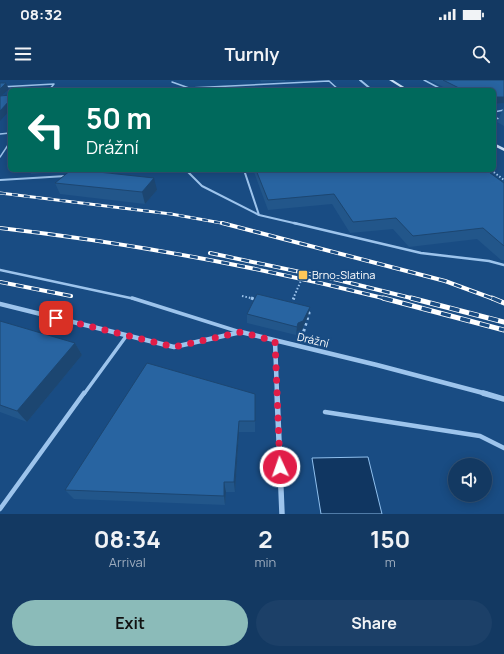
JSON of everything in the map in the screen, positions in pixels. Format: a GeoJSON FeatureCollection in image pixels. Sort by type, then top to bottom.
{"type":"FeatureCollection","features":[{"type":"Feature","properties":{"kind":"street"},"geometry":{"type":"LineString","coordinates":[[360,80],[370,88]]}},
{"type":"Feature","properties":{"kind":"street"},"geometry":{"type":"LineString","coordinates":[[392,80],[404,88]]}},
{"type":"Feature","properties":{"kind":"street","name":"Drážní"},"geometry":{"type":"LineString","coordinates":[[0,304],[174,347],[241,332],[378,365],[504,399]]}},
{"type":"Feature","properties":{"kind":"street"},"geometry":{"type":"LineString","coordinates":[[275,341],[282,514]]}},
{"type":"Feature","properties":{"kind":"lane"},"geometry":{"type":"LineString","coordinates":[[424,80],[439,88]]}},
{"type":"Feature","properties":{"kind":"lane"},"geometry":{"type":"LineString","coordinates":[[172,82],[189,88],[329,81],[337,88]]}},
{"type":"Feature","properties":{"kind":"lane"},"geometry":{"type":"LineString","coordinates":[[0,87],[54,84],[51,88]]}},
{"type":"Feature","properties":{"kind":"lane"},"geometry":{"type":"LineString","coordinates":[[0,156],[8,145]]}},
{"type":"Feature","properties":{"kind":"lane"},"geometry":{"type":"LineString","coordinates":[[94,174],[118,172]]}},
{"type":"Feature","properties":{"kind":"lane"},"geometry":{"type":"LineString","coordinates":[[188,172],[202,186],[259,215],[421,253],[488,261],[504,265]]}},
{"type":"Feature","properties":{"kind":"lane"},"geometry":{"type":"LineString","coordinates":[[245,172],[259,215]]}},
{"type":"Feature","properties":{"kind":"lane"},"geometry":{"type":"LineString","coordinates":[[0,180],[71,175]]}},
{"type":"Feature","properties":{"kind":"lane"},"geometry":{"type":"LineString","coordinates":[[0,270],[127,297],[241,332]]}},
{"type":"Feature","properties":{"kind":"lane"},"geometry":{"type":"LineString","coordinates":[[0,509],[127,335]]}},
{"type":"Feature","properties":{"kind":"lane"},"geometry":{"type":"LineString","coordinates":[[325,412],[480,436],[504,448]]}},
{"type":"Feature","properties":{"kind":"path"},"geometry":{"type":"LineString","coordinates":[[494,172],[504,180]]}},
{"type":"Feature","properties":{"kind":"path"},"geometry":{"type":"LineString","coordinates":[[290,308],[303,276]]}},
{"type":"Feature","properties":{"kind":"path"},"geometry":{"type":"LineString","coordinates":[[242,296],[262,301]]}},
{"type":"Feature","properties":{"kind":"path"},"geometry":{"type":"LineString","coordinates":[[301,340],[309,313],[303,311]]}},
{"type":"Feature","properties":{"kind":"water"},"geometry":{"type":"Polygon","coordinates":[[[368,457],[382,514],[321,514],[312,458],[368,457]]]}},
{"type":"Feature","properties":{"kind":"building"},"geometry":{"type":"Polygon","coordinates":[[[443,80],[504,80],[504,97],[496,97],[496,88],[459,88],[443,80]]]}},
{"type":"Feature","properties":{"kind":"building"},"geometry":{"type":"Polygon","coordinates":[[[0,83],[6,83],[0,89],[0,83]]]}},
{"type":"Feature","properties":{"kind":"building"},"geometry":{"type":"Polygon","coordinates":[[[8,95],[8,102],[0,111],[0,96],[8,95]]]}},
{"type":"Feature","properties":{"kind":"building"},"geometry":{"type":"Polygon","coordinates":[[[69,172],[98,172],[154,178],[142,192],[55,183],[69,172]]]}},
{"type":"Feature","properties":{"kind":"building"},"geometry":{"type":"Polygon","coordinates":[[[257,172],[489,172],[504,183],[504,246],[483,228],[413,236],[396,218],[353,222],[334,194],[268,200],[257,172]]]}},
{"type":"Feature","properties":{"kind":"building"},"geometry":{"type":"Polygon","coordinates":[[[257,294],[310,307],[303,321],[298,323],[297,327],[247,314],[257,294]]]}},
{"type":"Feature","properties":{"kind":"building"},"geometry":{"type":"Polygon","coordinates":[[[0,321],[75,343],[17,411],[0,405],[0,321]]]}},
{"type":"Feature","properties":{"kind":"building"},"geometry":{"type":"Polygon","coordinates":[[[147,363],[255,394],[255,421],[239,421],[234,482],[224,482],[224,496],[65,490],[147,363]]]}},
{"type":"Feature","properties":{"kind":"railway"},"geometry":{"type":"LineString","coordinates":[[0,193],[171,214],[223,223]]}},
{"type":"Feature","properties":{"kind":"railway"},"geometry":{"type":"LineString","coordinates":[[223,223],[445,281],[494,299]]}},
{"type":"Feature","properties":{"kind":"railway"},"geometry":{"type":"LineString","coordinates":[[0,228],[98,241],[195,257],[243,266],[383,298]]}},
{"type":"Feature","properties":{"kind":"railway"},"geometry":{"type":"LineString","coordinates":[[210,253],[338,280],[412,298]]}},
{"type":"Feature","properties":{"kind":"railway"},"geometry":{"type":"LineString","coordinates":[[0,282],[71,296]]}},
{"type":"Feature","properties":{"kind":"railway"},"geometry":{"type":"LineString","coordinates":[[383,298],[387,299]]}},
{"type":"Feature","properties":{"kind":"railway"},"geometry":{"type":"LineString","coordinates":[[383,298],[504,330]]}},
{"type":"Feature","properties":{"kind":"railway"},"geometry":{"type":"LineString","coordinates":[[412,298],[504,322]]}},
{"type":"Feature","properties":{"kind":"railway"},"geometry":{"type":"LineString","coordinates":[[492,298],[504,303]]}},
{"type":"Feature","properties":{"kind":"place","name":"Brno-Slatina"},"geometry":{"type":"Point","coordinates":[303,275]}},
{"type":"Feature","properties":{"kind":"route"},"geometry":{"type":"LineString","coordinates":[[56,318],[174,347],[241,332],[275,341],[280,467]]}}]}
